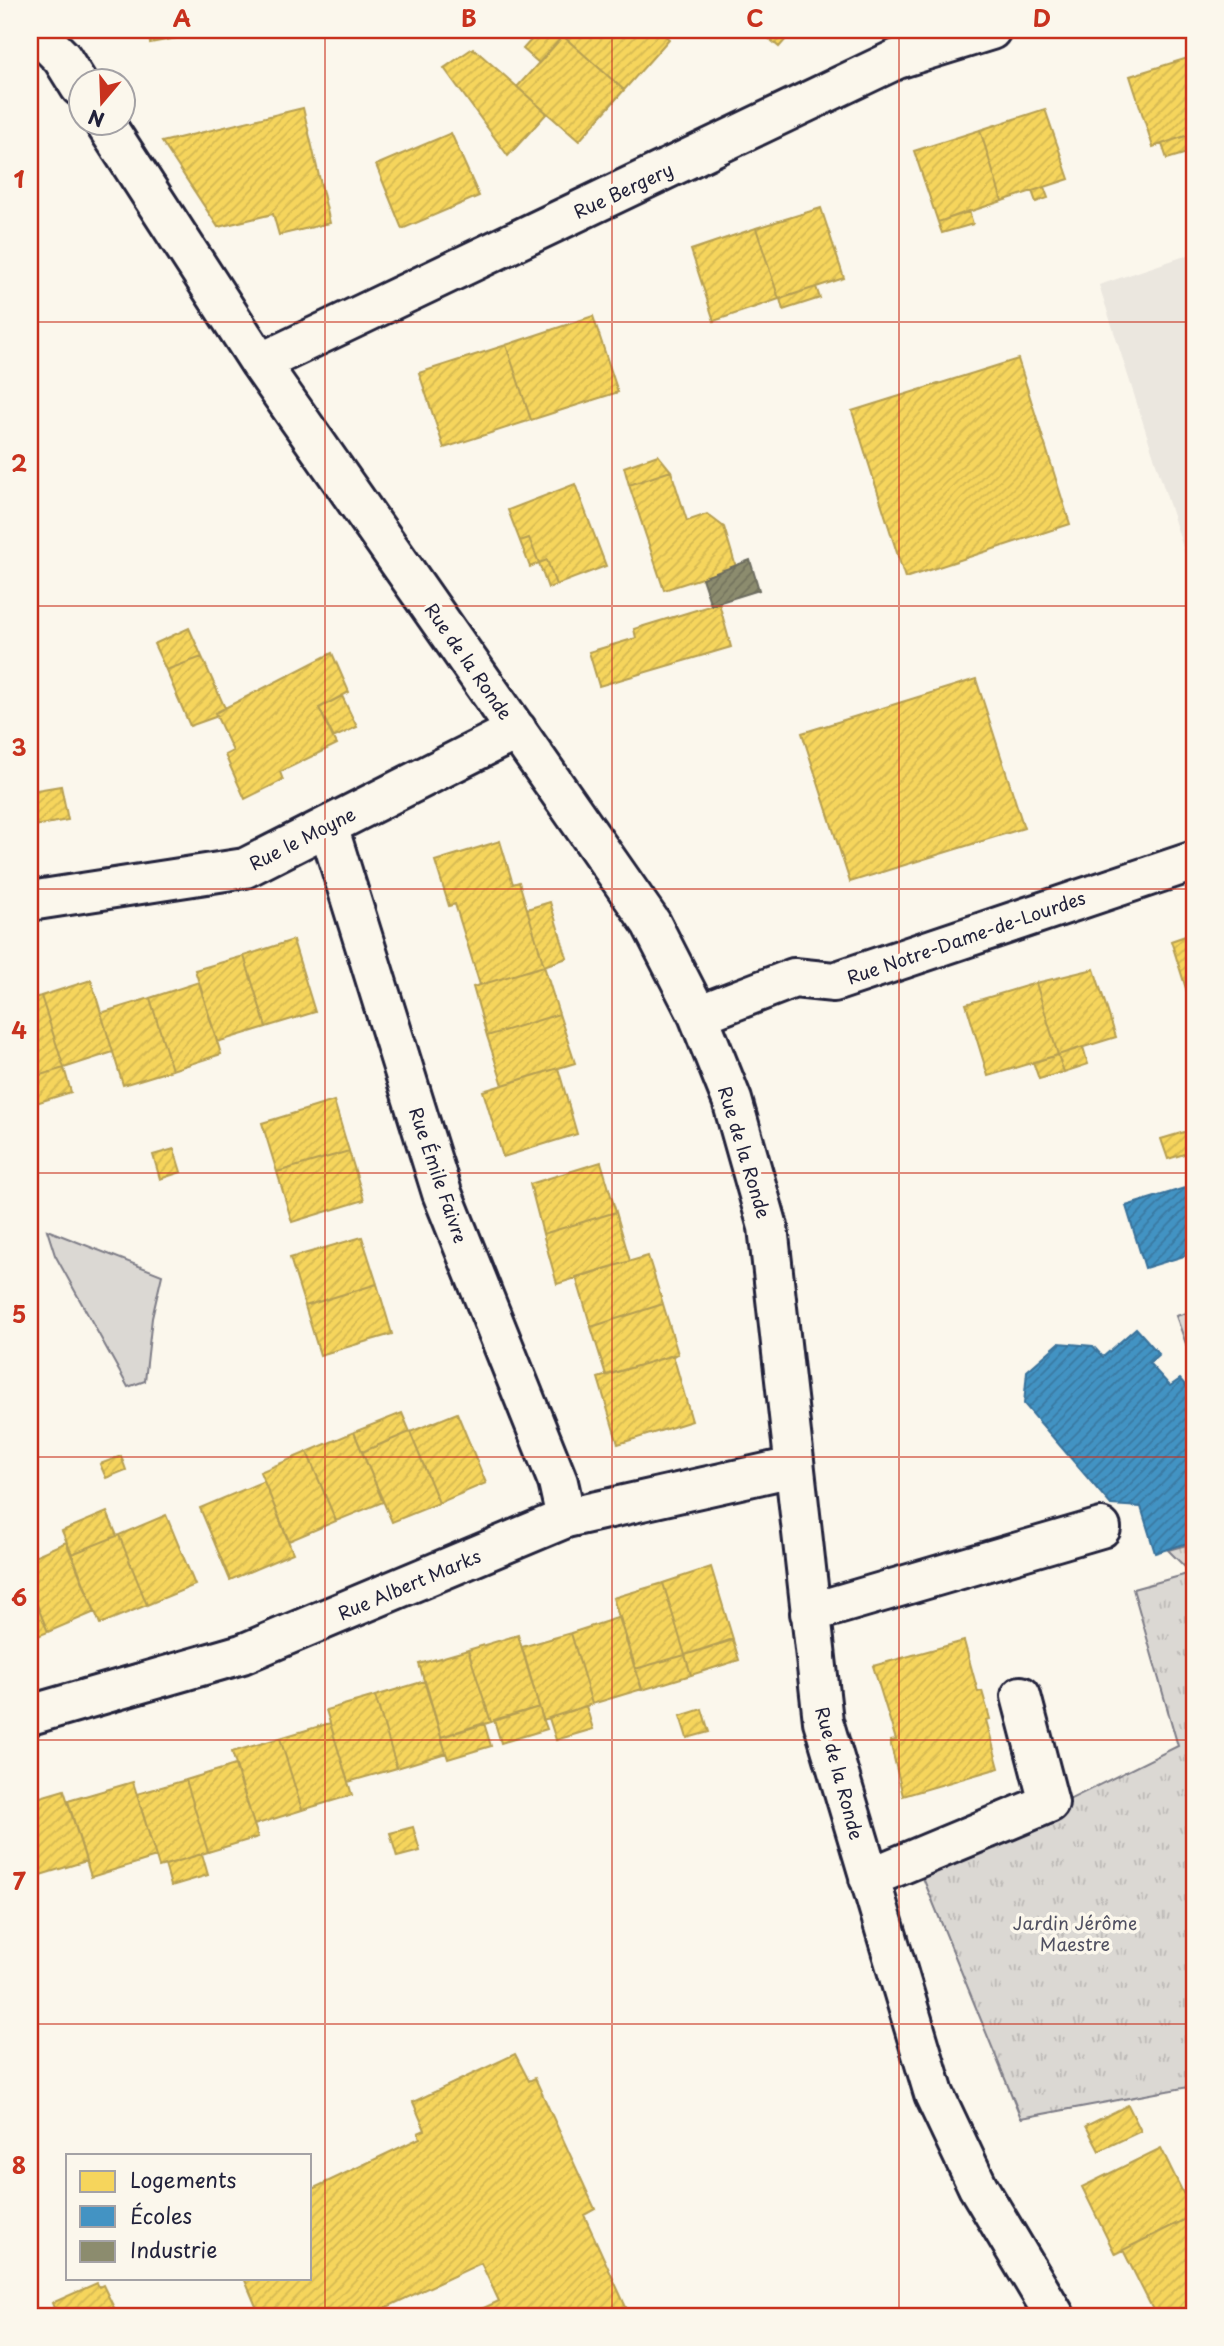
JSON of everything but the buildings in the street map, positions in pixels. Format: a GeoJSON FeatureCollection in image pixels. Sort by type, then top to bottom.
{"type":"FeatureCollection","features":[{"type":"Feature","properties":{"kind":"street"},"geometry":{"type":"LineString","coordinates":[[34,30],[67,66]]}},
{"type":"Feature","properties":{"kind":"street","name":"Rue Bergery"},"geometry":{"type":"LineString","coordinates":[[260,363],[897,59],[990,30]]}},
{"type":"Feature","properties":{"kind":"street","name":"Rue de la Ronde"},"geometry":{"type":"LineString","coordinates":[[113,136],[260,363],[651,923],[698,1016],[732,1100],[768,1227],[823,1721],[934,2094],[978,2188],[1055,2316]]}},
{"type":"Feature","properties":{"kind":"street","name":"Rue le Moyne"},"geometry":{"type":"LineString","coordinates":[[30,901],[245,869],[517,730]]}},
{"type":"Feature","properties":{"kind":"street","name":"Rue Émile Faivre"},"geometry":{"type":"LineString","coordinates":[[328,826],[442,1193],[558,1482],[566,1518]]}},
{"type":"Feature","properties":{"kind":"street","name":"Rue Notre-Dame-de-Lourdes"},"geometry":{"type":"LineString","coordinates":[[698,1016],[794,978],[834,982],[1194,861]]}},
{"type":"Feature","properties":{"kind":"street","name":"Rue Albert Marks"},"geometry":{"type":"LineString","coordinates":[[30,1715],[242,1654],[566,1518],[793,1467]]}},
{"type":"Feature","properties":{"kind":"street"},"geometry":{"type":"LineString","coordinates":[[810,1613],[1101,1528]]}},
{"type":"Feature","properties":{"kind":"street"},"geometry":{"type":"LineString","coordinates":[[869,1878],[1049,1803],[1021,1696]]}},
{"type":"Feature","properties":{"kind":"shaded area"},"geometry":{"type":"Polygon","coordinates":[[[1194,253],[1194,582],[1099,285],[1194,253]]]}},
{"type":"Feature","properties":{"kind":"green space"},"geometry":{"type":"Polygon","coordinates":[[[47,1230],[162,1275],[152,1318],[145,1381],[128,1387],[55,1255],[47,1230]]]}},
{"type":"Feature","properties":{"kind":"green space"},"geometry":{"type":"Polygon","coordinates":[[[1194,1311],[1194,1366],[1176,1316],[1194,1311]]]}},
{"type":"Feature","properties":{"kind":"green space","name":"Jardin Jérôme Maestre"},"geometry":{"type":"Polygon","coordinates":[[[1194,1543],[1194,2086],[1021,2118],[921,1873],[1178,1746],[1133,1589],[1191,1573],[1168,1550],[1194,1543]]]}}]}
